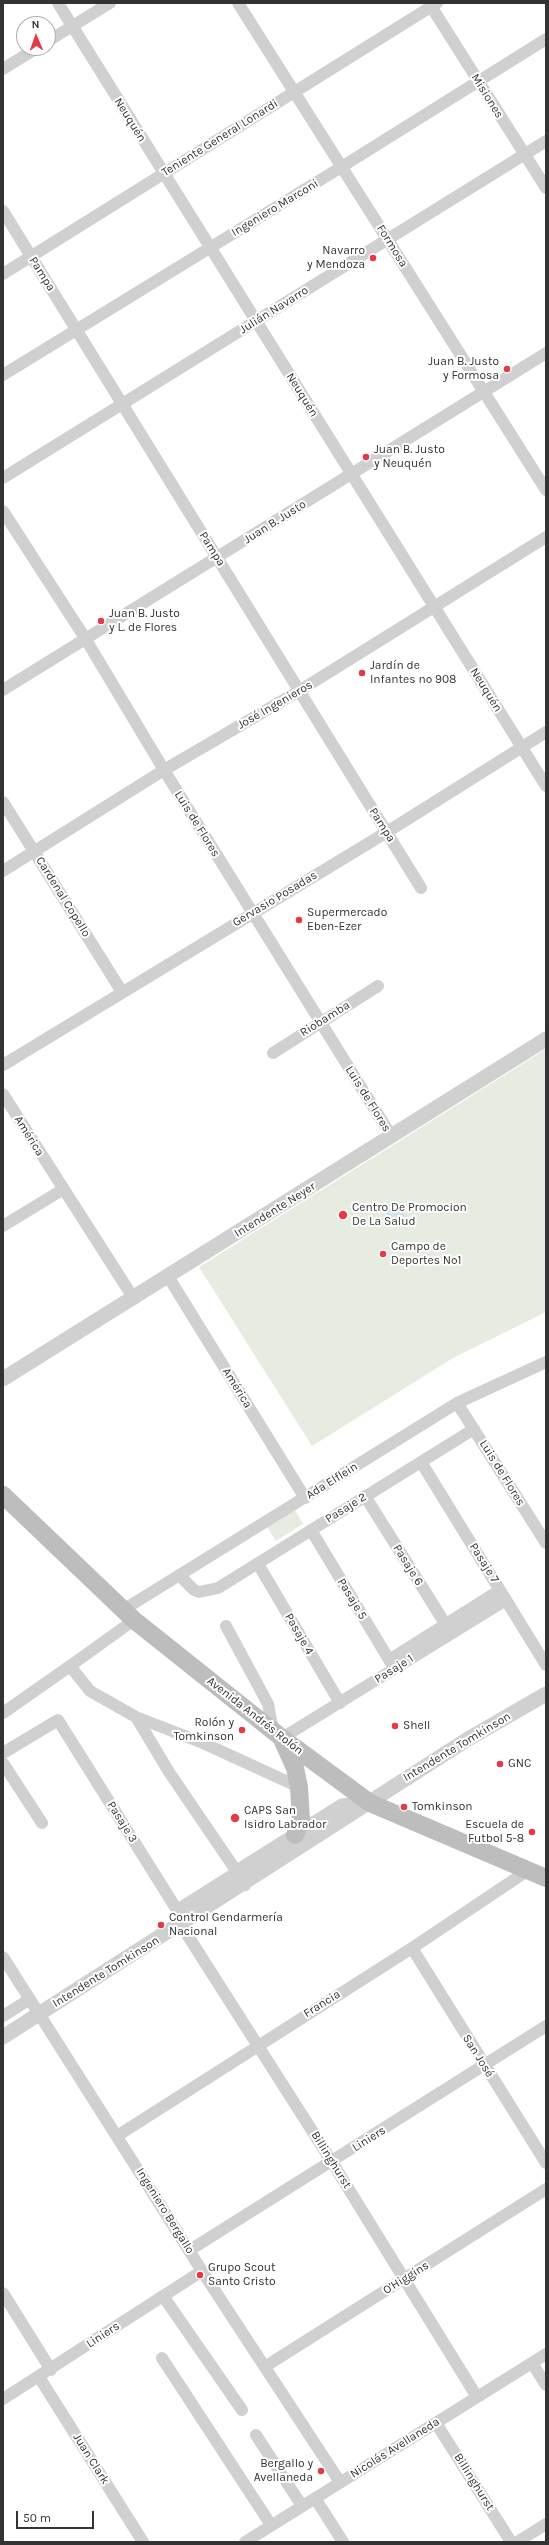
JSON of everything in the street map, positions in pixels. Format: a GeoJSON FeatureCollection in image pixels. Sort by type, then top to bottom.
{"type":"FeatureCollection","features":[{"type":"Feature","properties":{"kind":"main road","name":"Avenida Andrés Rolón"},"geometry":{"type":"LineString","coordinates":[[3,1495],[129,1615],[277,1734],[370,1803],[527,1872],[546,1878]]}},
{"type":"Feature","properties":{"kind":"main road"},"geometry":{"type":"LineString","coordinates":[[277,1734],[295,1768],[299,1787],[301,1820],[295,1835]]}},
{"type":"Feature","properties":{"kind":"street","name":"Neuquén"},"geometry":{"type":"LineString","coordinates":[[58,3],[546,786]]}},
{"type":"Feature","properties":{"kind":"street"},"geometry":{"type":"LineString","coordinates":[[56,36],[110,3]]}},
{"type":"Feature","properties":{"kind":"street","name":"Formosa"},"geometry":{"type":"LineString","coordinates":[[238,3],[343,166],[546,490]]}},
{"type":"Feature","properties":{"kind":"street","name":"Teniente General Lonardi"},"geometry":{"type":"LineString","coordinates":[[3,274],[295,92],[432,4]]}},
{"type":"Feature","properties":{"kind":"street","name":"Misiones"},"geometry":{"type":"LineString","coordinates":[[432,4],[478,82],[546,188]]}},
{"type":"Feature","properties":{"kind":"street","name":"Ingeniero Marconi"},"geometry":{"type":"LineString","coordinates":[[3,375],[546,39]]}},
{"type":"Feature","properties":{"kind":"street"},"geometry":{"type":"LineString","coordinates":[[3,69],[24,56]]}},
{"type":"Feature","properties":{"kind":"street","name":"Julián Navarro"},"geometry":{"type":"LineString","coordinates":[[3,478],[546,141]]}},
{"type":"Feature","properties":{"kind":"street","name":"Pampa"},"geometry":{"type":"LineString","coordinates":[[3,211],[421,888]]}},
{"type":"Feature","properties":{"kind":"street","name":"Juan B. Justo"},"geometry":{"type":"LineString","coordinates":[[3,690],[546,353]]}},
{"type":"Feature","properties":{"kind":"street","name":"Luis de Flores"},"geometry":{"type":"LineString","coordinates":[[3,511],[85,638],[164,770],[392,1137]]}},
{"type":"Feature","properties":{"kind":"street","name":"José Ingenieros"},"geometry":{"type":"LineString","coordinates":[[3,871],[164,770],[299,691],[546,537]]}},
{"type":"Feature","properties":{"kind":"street","name":"Gervasio Posadas"},"geometry":{"type":"LineString","coordinates":[[3,1064],[252,912],[387,832],[546,732]]}},
{"type":"Feature","properties":{"kind":"street","name":"Cardenal Copello"},"geometry":{"type":"LineString","coordinates":[[3,802],[122,992]]}},
{"type":"Feature","properties":{"kind":"street","name":"Riobamba"},"geometry":{"type":"LineString","coordinates":[[273,1053],[378,986]]}},
{"type":"Feature","properties":{"kind":"street","name":"Intendente Neyer"},"geometry":{"type":"LineString","coordinates":[[3,1380],[169,1278],[546,1039]]}},
{"type":"Feature","properties":{"kind":"street","name":"América"},"geometry":{"type":"LineString","coordinates":[[3,1094],[62,1190],[134,1299]]}},
{"type":"Feature","properties":{"kind":"street"},"geometry":{"type":"LineString","coordinates":[[3,1226],[62,1190]]}},
{"type":"Feature","properties":{"kind":"street","name":"América"},"geometry":{"type":"LineString","coordinates":[[169,1278],[305,1498]]}},
{"type":"Feature","properties":{"kind":"street","name":"Ada Elflein"},"geometry":{"type":"LineString","coordinates":[[3,1714],[70,1666],[129,1615],[180,1576],[457,1403],[546,1362]]}},
{"type":"Feature","properties":{"kind":"street","name":"Luis de Flores"},"geometry":{"type":"LineString","coordinates":[[457,1403],[546,1544]]}},
{"type":"Feature","properties":{"kind":"street","name":"Pasaje 2"},"geometry":{"type":"LineString","coordinates":[[180,1576],[194,1590],[205,1592],[218,1588],[474,1429]]}},
{"type":"Feature","properties":{"kind":"street","name":"Pasaje 7"},"geometry":{"type":"LineString","coordinates":[[421,1462],[546,1665]]}},
{"type":"Feature","properties":{"kind":"street","name":"Pasaje 6"},"geometry":{"type":"LineString","coordinates":[[365,1496],[449,1628]]}},
{"type":"Feature","properties":{"kind":"street","name":"Pasaje 5"},"geometry":{"type":"LineString","coordinates":[[310,1530],[391,1664]]}},
{"type":"Feature","properties":{"kind":"street","name":"Pasaje 4"},"geometry":{"type":"LineString","coordinates":[[258,1564],[340,1703]]}},
{"type":"Feature","properties":{"kind":"street","name":"Pasaje 1"},"geometry":{"type":"LineString","coordinates":[[277,1734],[340,1703],[391,1664],[503,1595]]}},
{"type":"Feature","properties":{"kind":"street"},"geometry":{"type":"LineString","coordinates":[[226,1626],[268,1704],[277,1734]]}},
{"type":"Feature","properties":{"kind":"street"},"geometry":{"type":"LineString","coordinates":[[70,1666],[90,1692],[136,1717],[202,1743],[299,1787]]}},
{"type":"Feature","properties":{"kind":"street","name":"Intendente Tomkinson"},"geometry":{"type":"LineString","coordinates":[[177,1910],[241,1878],[370,1803],[468,1739],[546,1694]]}},
{"type":"Feature","properties":{"kind":"street"},"geometry":{"type":"LineString","coordinates":[[136,1717],[169,1772],[241,1878]]}},
{"type":"Feature","properties":{"kind":"street","name":"Pasaje 3"},"geometry":{"type":"LineString","coordinates":[[3,1753],[58,1720],[177,1910],[181,1925]]}},
{"type":"Feature","properties":{"kind":"street"},"geometry":{"type":"LineString","coordinates":[[3,1763],[42,1823]]}},
{"type":"Feature","properties":{"kind":"street","name":"Intendente Tomkinson"},"geometry":{"type":"LineString","coordinates":[[3,2037],[181,1925],[295,1835],[342,1806],[370,1803]]}},
{"type":"Feature","properties":{"kind":"street","name":"Francia"},"geometry":{"type":"LineString","coordinates":[[117,2136],[256,2045],[412,1948],[527,1872]]}},
{"type":"Feature","properties":{"kind":"street","name":"Billinghurst"},"geometry":{"type":"LineString","coordinates":[[181,1925],[256,2045],[332,2162],[477,2397]]}},
{"type":"Feature","properties":{"kind":"street","name":"San José"},"geometry":{"type":"LineString","coordinates":[[412,1948],[484,2066],[546,2163]]}},
{"type":"Feature","properties":{"kind":"street","name":"Ingeniero Bergallo"},"geometry":{"type":"LineString","coordinates":[[3,1957],[38,2015],[117,2136],[202,2271],[266,2366],[340,2482]]}},
{"type":"Feature","properties":{"kind":"street"},"geometry":{"type":"LineString","coordinates":[[3,2016],[30,2000]]}},
{"type":"Feature","properties":{"kind":"street","name":"Liniers"},"geometry":{"type":"LineString","coordinates":[[190,2250],[546,2026]]}},
{"type":"Feature","properties":{"kind":"street","name":"O'Higgins"},"geometry":{"type":"LineString","coordinates":[[266,2366],[546,2189]]}},
{"type":"Feature","properties":{"kind":"street","name":"Liniers"},"geometry":{"type":"LineString","coordinates":[[3,2399],[51,2370],[202,2271]]}},
{"type":"Feature","properties":{"kind":"street"},"geometry":{"type":"LineString","coordinates":[[3,2292],[51,2370]]}},
{"type":"Feature","properties":{"kind":"street"},"geometry":{"type":"LineString","coordinates":[[163,2296],[242,2410]]}},
{"type":"Feature","properties":{"kind":"street","name":"Nicolás Avellaneda"},"geometry":{"type":"LineString","coordinates":[[245,2542],[546,2354]]}},
{"type":"Feature","properties":{"kind":"street"},"geometry":{"type":"LineString","coordinates":[[162,2358],[271,2526]]}},
{"type":"Feature","properties":{"kind":"street"},"geometry":{"type":"LineString","coordinates":[[532,2363],[546,2385]]}},
{"type":"Feature","properties":{"kind":"street","name":"Juan Clark"},"geometry":{"type":"LineString","coordinates":[[39,2377],[143,2542]]}},
{"type":"Feature","properties":{"kind":"street","name":"Billinghurst"},"geometry":{"type":"LineString","coordinates":[[436,2423],[511,2542]]}},
{"type":"Feature","properties":{"kind":"street"},"geometry":{"type":"LineString","coordinates":[[256,2435],[302,2506]]}},
{"type":"Feature","properties":{"kind":"street"},"geometry":{"type":"LineString","coordinates":[[315,2498],[343,2542]]}},
{"type":"Feature","properties":{"kind":"street"},"geometry":{"type":"LineString","coordinates":[[517,2542],[546,2524]]}},
{"type":"Feature","properties":{"kind":"shaded area","name":"Campo de Deportes Nº1"},"geometry":{"type":"Polygon","coordinates":[[[546,1049],[546,1312],[453,1358],[312,1446],[199,1267],[546,1049]]]}},
{"type":"Feature","properties":{"kind":"shaded area"},"geometry":{"type":"Polygon","coordinates":[[[295,1510],[303,1524],[276,1541],[267,1527],[295,1510]]]}},
{"type":"Feature","properties":{"kind":"water"},"geometry":{"type":"Polygon","coordinates":[[[396,1200],[408,1219],[395,1227],[383,1208],[396,1200]]]}},
{"type":"Feature","properties":{"kind":"place","name":"Navarro y Mendoza"},"geometry":{"type":"Point","coordinates":[373,258]}},
{"type":"Feature","properties":{"kind":"place","name":"Juan B. Justo y Formosa"},"geometry":{"type":"Point","coordinates":[507,369]}},
{"type":"Feature","properties":{"kind":"place","name":"Juan B. Justo y Neuquén"},"geometry":{"type":"Point","coordinates":[366,457]}},
{"type":"Feature","properties":{"kind":"place","name":"Juan B. Justo y L. de Flores"},"geometry":{"type":"Point","coordinates":[101,621]}},
{"type":"Feature","properties":{"kind":"place","name":"Jardín de Infantes nº 908"},"geometry":{"type":"Point","coordinates":[362,673]}},
{"type":"Feature","properties":{"kind":"place","name":"Supermercado Eben-Ezer"},"geometry":{"type":"Point","coordinates":[299,920]}},
{"type":"Feature","properties":{"kind":"place","name":"Centro De Promocion De La Salud"},"geometry":{"type":"Point","coordinates":[343,1215]}},
{"type":"Feature","properties":{"kind":"place","name":"Campo de Deportes Nº1"},"geometry":{"type":"Point","coordinates":[383,1254]}},
{"type":"Feature","properties":{"kind":"place","name":"Shell"},"geometry":{"type":"Point","coordinates":[395,1726]}},
{"type":"Feature","properties":{"kind":"place","name":"Rolón y Tomkinson"},"geometry":{"type":"Point","coordinates":[242,1730]}},
{"type":"Feature","properties":{"kind":"place","name":"GNC"},"geometry":{"type":"Point","coordinates":[500,1764]}},
{"type":"Feature","properties":{"kind":"place","name":"Tomkinson"},"geometry":{"type":"Point","coordinates":[404,1807]}},
{"type":"Feature","properties":{"kind":"place","name":"CAPS San Isidro Labrador"},"geometry":{"type":"Point","coordinates":[235,1818]}},
{"type":"Feature","properties":{"kind":"place","name":"Escuela de Futbol 5-8"},"geometry":{"type":"Point","coordinates":[532,1832]}},
{"type":"Feature","properties":{"kind":"place","name":"Control Gendarmería Nacional"},"geometry":{"type":"Point","coordinates":[161,1925]}},
{"type":"Feature","properties":{"kind":"place","name":"Grupo Scout Santo Cristo"},"geometry":{"type":"Point","coordinates":[200,2275]}},
{"type":"Feature","properties":{"kind":"place","name":"Bergallo y Avellaneda"},"geometry":{"type":"Point","coordinates":[321,2471]}}]}
